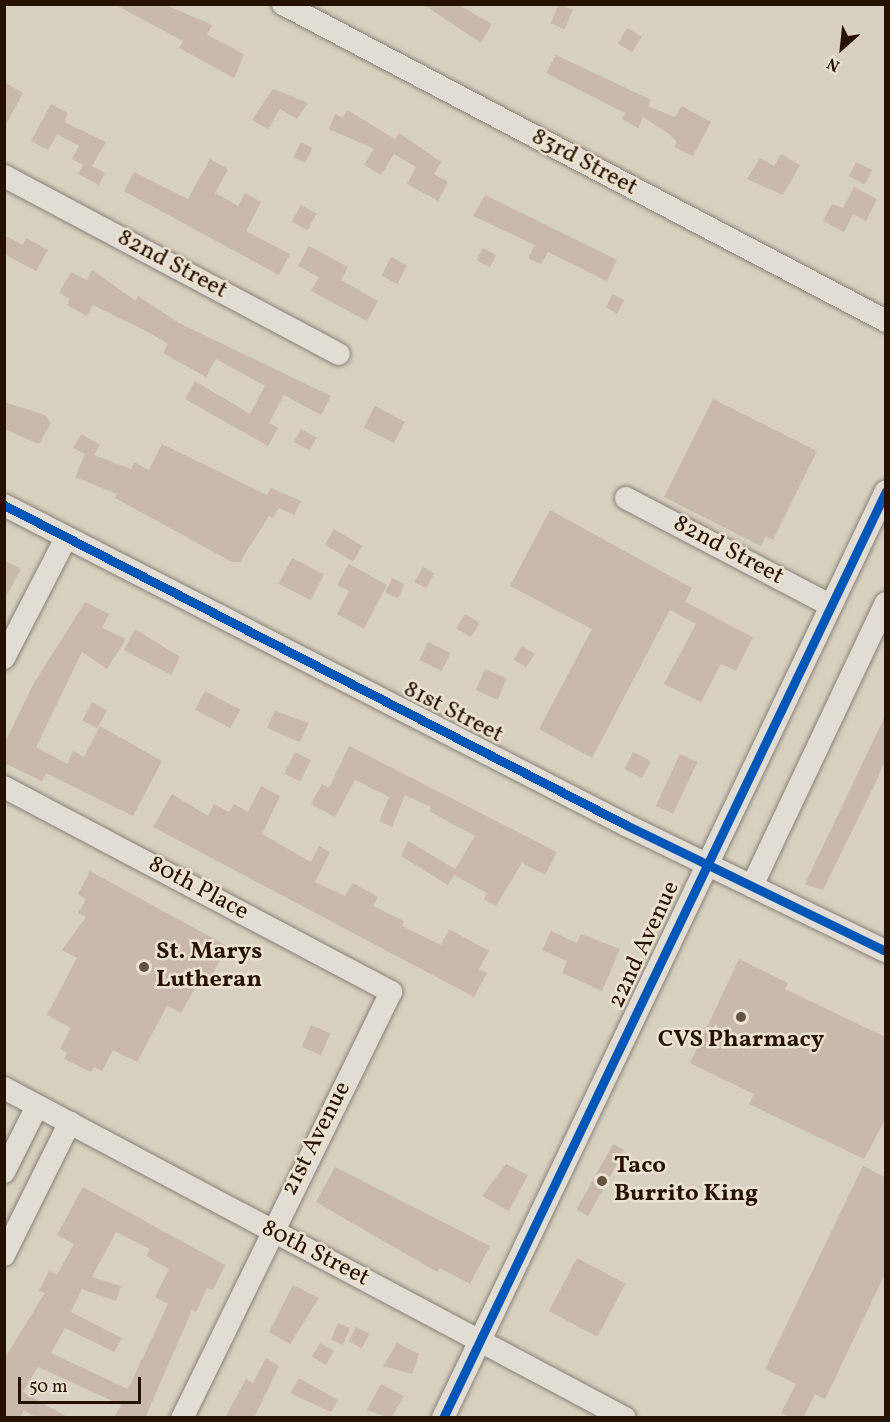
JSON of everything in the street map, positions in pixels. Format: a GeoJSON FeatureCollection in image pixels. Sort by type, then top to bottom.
{"type":"FeatureCollection","features":[{"type":"Feature","properties":{"kind":"street","name":"83rd Street"},"geometry":{"type":"LineString","coordinates":[[282,4],[885,321]]}},
{"type":"Feature","properties":{"kind":"street","name":"82nd Street"},"geometry":{"type":"LineString","coordinates":[[4,176],[339,354]]}},
{"type":"Feature","properties":{"kind":"street","name":"22nd Avenue"},"geometry":{"type":"LineString","coordinates":[[443,1418],[483,1340],[705,864],[885,491]]}},
{"type":"Feature","properties":{"kind":"street","name":"82nd Street"},"geometry":{"type":"LineString","coordinates":[[626,498],[830,605]]}},
{"type":"Feature","properties":{"kind":"street","name":"81st Street"},"geometry":{"type":"LineString","coordinates":[[4,505],[705,864],[885,951]]}},
{"type":"Feature","properties":{"kind":"street"},"geometry":{"type":"LineString","coordinates":[[4,658],[66,538]]}},
{"type":"Feature","properties":{"kind":"street"},"geometry":{"type":"LineString","coordinates":[[752,886],[885,603]]}},
{"type":"Feature","properties":{"kind":"street","name":"80th Place"},"geometry":{"type":"LineString","coordinates":[[4,787],[391,992]]}},
{"type":"Feature","properties":{"kind":"street","name":"21st Avenue"},"geometry":{"type":"LineString","coordinates":[[182,1418],[271,1232],[391,992]]}},
{"type":"Feature","properties":{"kind":"street","name":"80th Street"},"geometry":{"type":"LineString","coordinates":[[4,1088],[271,1232],[483,1340],[626,1418]]}},
{"type":"Feature","properties":{"kind":"street"},"geometry":{"type":"LineString","coordinates":[[4,1172],[37,1106]]}},
{"type":"Feature","properties":{"kind":"street"},"geometry":{"type":"LineString","coordinates":[[4,1255],[70,1122]]}},
{"type":"Feature","properties":{"kind":"building"},"geometry":{"type":"Polygon","coordinates":[[[114,4],[164,4],[212,25],[207,35],[244,54],[234,78],[179,48],[183,41],[114,4]]]}},
{"type":"Feature","properties":{"kind":"building"},"geometry":{"type":"Polygon","coordinates":[[[423,4],[457,4],[492,24],[481,43],[423,4]]]}},
{"type":"Feature","properties":{"kind":"building"},"geometry":{"type":"Polygon","coordinates":[[[559,4],[573,10],[565,29],[551,23],[559,4]]]}},
{"type":"Feature","properties":{"kind":"building"},"geometry":{"type":"Polygon","coordinates":[[[627,28],[642,37],[632,52],[618,43],[627,28]]]}},
{"type":"Feature","properties":{"kind":"building"},"geometry":{"type":"Polygon","coordinates":[[[556,55],[651,100],[648,106],[675,117],[682,106],[711,122],[693,156],[674,147],[677,142],[669,134],[643,117],[638,128],[622,119],[625,113],[546,73],[556,55]]]}},
{"type":"Feature","properties":{"kind":"building"},"geometry":{"type":"Polygon","coordinates":[[[4,82],[23,93],[4,128],[4,82]]]}},
{"type":"Feature","properties":{"kind":"building"},"geometry":{"type":"Polygon","coordinates":[[[273,89],[308,103],[297,119],[280,109],[268,129],[252,120],[273,89]]]}},
{"type":"Feature","properties":{"kind":"building"},"geometry":{"type":"Polygon","coordinates":[[[51,104],[68,113],[64,122],[106,142],[92,166],[105,173],[99,185],[78,174],[83,165],[72,159],[79,146],[57,134],[48,150],[31,141],[51,104]]]}},
{"type":"Feature","properties":{"kind":"building"},"geometry":{"type":"Polygon","coordinates":[[[347,110],[395,139],[399,133],[441,162],[434,174],[448,182],[438,201],[407,184],[416,167],[394,154],[381,175],[364,165],[374,149],[329,129],[335,114],[343,118],[347,110]]]}},
{"type":"Feature","properties":{"kind":"building"},"geometry":{"type":"Polygon","coordinates":[[[301,142],[313,148],[305,163],[293,157],[301,142]]]}},
{"type":"Feature","properties":{"kind":"building"},"geometry":{"type":"Polygon","coordinates":[[[781,154],[800,165],[783,195],[747,179],[760,158],[774,166],[781,154]]]}},
{"type":"Feature","properties":{"kind":"building"},"geometry":{"type":"Polygon","coordinates":[[[210,159],[228,169],[215,193],[238,206],[245,193],[261,202],[246,231],[290,254],[279,275],[124,191],[134,172],[188,199],[210,159]]]}},
{"type":"Feature","properties":{"kind":"building"},"geometry":{"type":"Polygon","coordinates":[[[856,162],[872,170],[865,184],[849,176],[856,162]]]}},
{"type":"Feature","properties":{"kind":"building"},"geometry":{"type":"Polygon","coordinates":[[[854,187],[877,199],[866,221],[853,214],[844,232],[823,221],[832,204],[843,208],[854,187]]]}},
{"type":"Feature","properties":{"kind":"building"},"geometry":{"type":"Polygon","coordinates":[[[485,195],[617,260],[607,281],[548,252],[541,264],[528,258],[535,245],[473,216],[485,195]]]}},
{"type":"Feature","properties":{"kind":"building"},"geometry":{"type":"Polygon","coordinates":[[[301,205],[317,214],[308,230],[292,222],[301,205]]]}},
{"type":"Feature","properties":{"kind":"building"},"geometry":{"type":"Polygon","coordinates":[[[4,235],[23,245],[26,238],[48,250],[36,271],[4,254],[4,235]]]}},
{"type":"Feature","properties":{"kind":"building"},"geometry":{"type":"Polygon","coordinates":[[[309,246],[348,267],[341,280],[378,301],[367,321],[311,291],[319,277],[298,266],[309,246]]]}},
{"type":"Feature","properties":{"kind":"building"},"geometry":{"type":"Polygon","coordinates":[[[483,248],[496,255],[490,267],[476,260],[483,248]]]}},
{"type":"Feature","properties":{"kind":"building"},"geometry":{"type":"Polygon","coordinates":[[[391,257],[407,265],[398,284],[381,276],[391,257]]]}},
{"type":"Feature","properties":{"kind":"building"},"geometry":{"type":"Polygon","coordinates":[[[92,270],[136,301],[138,296],[179,323],[331,396],[321,415],[284,395],[269,423],[278,428],[268,446],[185,399],[195,381],[250,414],[265,386],[216,359],[206,377],[163,353],[168,344],[146,331],[93,305],[87,316],[67,305],[70,299],[59,293],[71,272],[87,280],[92,270]]]}},
{"type":"Feature","properties":{"kind":"building"},"geometry":{"type":"Polygon","coordinates":[[[613,294],[624,300],[617,313],[606,307],[613,294]]]}},
{"type":"Feature","properties":{"kind":"building"},"geometry":{"type":"Polygon","coordinates":[[[713,399],[817,451],[773,540],[766,536],[761,546],[664,497],[713,399]]]}},
{"type":"Feature","properties":{"kind":"building"},"geometry":{"type":"Polygon","coordinates":[[[4,402],[45,415],[51,423],[39,444],[4,429],[4,402]]]}},
{"type":"Feature","properties":{"kind":"building"},"geometry":{"type":"Polygon","coordinates":[[[375,406],[405,422],[394,443],[364,427],[375,406]]]}},
{"type":"Feature","properties":{"kind":"building"},"geometry":{"type":"Polygon","coordinates":[[[301,429],[317,438],[309,451],[294,442],[301,429]]]}},
{"type":"Feature","properties":{"kind":"building"},"geometry":{"type":"Polygon","coordinates":[[[81,434],[100,445],[94,455],[131,469],[134,462],[149,470],[162,444],[267,495],[271,488],[301,501],[294,515],[279,508],[273,518],[269,516],[240,562],[232,562],[115,498],[117,494],[75,477],[85,454],[73,448],[81,434]]]}},
{"type":"Feature","properties":{"kind":"building"},"geometry":{"type":"Polygon","coordinates":[[[550,510],[692,588],[685,602],[753,637],[736,671],[721,664],[701,702],[664,684],[696,624],[670,610],[592,758],[539,729],[592,629],[510,586],[550,510]]]}},
{"type":"Feature","properties":{"kind":"building"},"geometry":{"type":"Polygon","coordinates":[[[334,529],[362,546],[353,561],[325,544],[334,529]]]}},
{"type":"Feature","properties":{"kind":"building"},"geometry":{"type":"Polygon","coordinates":[[[292,558],[324,574],[311,600],[279,584],[292,558]]]}},
{"type":"Feature","properties":{"kind":"building"},"geometry":{"type":"Polygon","coordinates":[[[4,560],[21,569],[4,601],[4,560]]]}},
{"type":"Feature","properties":{"kind":"building"},"geometry":{"type":"Polygon","coordinates":[[[349,564],[387,585],[364,629],[337,614],[349,591],[337,585],[349,564]]]}},
{"type":"Feature","properties":{"kind":"building"},"geometry":{"type":"Polygon","coordinates":[[[423,567],[434,573],[426,588],[415,582],[423,567]]]}},
{"type":"Feature","properties":{"kind":"building"},"geometry":{"type":"Polygon","coordinates":[[[392,578],[405,584],[398,598],[385,593],[392,578]]]}},
{"type":"Feature","properties":{"kind":"building"},"geometry":{"type":"Polygon","coordinates":[[[85,602],[109,614],[102,628],[126,639],[107,669],[82,652],[36,747],[67,764],[73,751],[84,757],[100,726],[162,761],[133,816],[46,773],[42,781],[4,763],[4,744],[33,685],[85,602]]]}},
{"type":"Feature","properties":{"kind":"building"},"geometry":{"type":"Polygon","coordinates":[[[465,614],[480,623],[471,637],[456,629],[465,614]]]}},
{"type":"Feature","properties":{"kind":"building"},"geometry":{"type":"Polygon","coordinates":[[[135,629],[180,657],[171,675],[124,650],[135,629]]]}},
{"type":"Feature","properties":{"kind":"building"},"geometry":{"type":"Polygon","coordinates":[[[428,642],[450,653],[442,671],[419,660],[428,642]]]}},
{"type":"Feature","properties":{"kind":"building"},"geometry":{"type":"Polygon","coordinates":[[[522,646],[535,654],[526,668],[514,660],[522,646]]]}},
{"type":"Feature","properties":{"kind":"building"},"geometry":{"type":"Polygon","coordinates":[[[485,669],[507,679],[498,700],[476,690],[485,669]]]}},
{"type":"Feature","properties":{"kind":"building"},"geometry":{"type":"Polygon","coordinates":[[[205,691],[240,710],[230,728],[195,710],[205,691]]]}},
{"type":"Feature","properties":{"kind":"building"},"geometry":{"type":"Polygon","coordinates":[[[92,702],[107,710],[97,729],[82,721],[92,702]]]}},
{"type":"Feature","properties":{"kind":"building"},"geometry":{"type":"Polygon","coordinates":[[[275,711],[309,723],[300,742],[267,728],[275,711]]]}},
{"type":"Feature","properties":{"kind":"building"},"geometry":{"type":"Polygon","coordinates":[[[885,716],[885,761],[875,784],[823,890],[805,884],[885,716]]]}},
{"type":"Feature","properties":{"kind":"building"},"geometry":{"type":"Polygon","coordinates":[[[349,746],[557,852],[545,875],[522,863],[496,906],[484,899],[487,893],[454,875],[448,885],[401,856],[408,841],[455,869],[475,836],[429,811],[431,807],[405,795],[392,827],[379,821],[389,797],[355,780],[335,817],[311,804],[322,784],[329,788],[349,746]]]}},
{"type":"Feature","properties":{"kind":"building"},"geometry":{"type":"Polygon","coordinates":[[[295,752],[311,760],[300,782],[284,773],[295,752]]]}},
{"type":"Feature","properties":{"kind":"building"},"geometry":{"type":"Polygon","coordinates":[[[633,752],[651,761],[642,778],[624,769],[633,752]]]}},
{"type":"Feature","properties":{"kind":"building"},"geometry":{"type":"Polygon","coordinates":[[[680,754],[697,762],[673,814],[656,806],[680,754]]]}},
{"type":"Feature","properties":{"kind":"building"},"geometry":{"type":"Polygon","coordinates":[[[261,786],[280,796],[262,834],[311,862],[319,846],[330,852],[315,882],[345,896],[353,883],[378,897],[373,906],[404,921],[402,926],[441,945],[449,929],[489,951],[479,969],[487,973],[474,997],[153,827],[172,794],[208,816],[214,804],[229,812],[234,804],[248,812],[261,786]]]}},
{"type":"Feature","properties":{"kind":"building","name":"St. Marys Lutheran"},"geometry":{"type":"Polygon","coordinates":[[[90,871],[227,946],[209,982],[201,977],[181,1013],[167,1006],[137,1062],[113,1050],[102,1071],[94,1067],[91,1072],[64,1059],[67,1053],[60,1049],[71,1028],[47,1015],[77,958],[62,950],[86,917],[78,913],[86,899],[78,894],[90,871]]]}},
{"type":"Feature","properties":{"kind":"building"},"geometry":{"type":"Polygon","coordinates":[[[551,931],[577,943],[581,934],[620,949],[602,991],[562,973],[567,961],[542,950],[551,931]]]}},
{"type":"Feature","properties":{"kind":"building"},"geometry":{"type":"Polygon","coordinates":[[[739,959],[788,983],[785,989],[885,1037],[885,1120],[864,1159],[749,1104],[754,1094],[690,1063],[739,959]]]}},
{"type":"Feature","properties":{"kind":"building"},"geometry":{"type":"Polygon","coordinates":[[[311,1025],[330,1033],[321,1055],[302,1047],[311,1025]]]}},
{"type":"Feature","properties":{"kind":"building","name":"Taco Burrito King"},"geometry":{"type":"Polygon","coordinates":[[[613,1144],[624,1150],[588,1216],[577,1210],[613,1144]]]}},
{"type":"Feature","properties":{"kind":"building"},"geometry":{"type":"Polygon","coordinates":[[[506,1164],[528,1175],[509,1211],[482,1196],[506,1164]]]}},
{"type":"Feature","properties":{"kind":"building"},"geometry":{"type":"Polygon","coordinates":[[[863,1166],[885,1177],[885,1274],[825,1399],[815,1394],[803,1418],[791,1418],[781,1413],[796,1384],[765,1369],[863,1166]]]}},
{"type":"Feature","properties":{"kind":"building"},"geometry":{"type":"Polygon","coordinates":[[[335,1167],[490,1246],[470,1284],[440,1268],[437,1272],[316,1202],[335,1167]]]}},
{"type":"Feature","properties":{"kind":"building"},"geometry":{"type":"Polygon","coordinates":[[[83,1187],[225,1265],[213,1290],[207,1288],[196,1312],[192,1310],[145,1418],[114,1418],[121,1405],[38,1367],[23,1392],[69,1418],[37,1418],[24,1410],[20,1418],[4,1418],[4,1359],[45,1293],[39,1291],[49,1271],[57,1275],[74,1244],[57,1235],[83,1187]],[[116,1232],[92,1277],[121,1286],[116,1301],[82,1289],[71,1312],[122,1338],[114,1352],[65,1328],[51,1353],[128,1389],[168,1304],[155,1297],[169,1269],[146,1256],[150,1249],[116,1232]]]}},
{"type":"Feature","properties":{"kind":"building"},"geometry":{"type":"Polygon","coordinates":[[[577,1258],[626,1284],[597,1337],[549,1311],[577,1258]]]}},
{"type":"Feature","properties":{"kind":"building"},"geometry":{"type":"Polygon","coordinates":[[[293,1285],[319,1298],[290,1344],[269,1332],[293,1285]]]}},
{"type":"Feature","properties":{"kind":"building"},"geometry":{"type":"Polygon","coordinates":[[[338,1323],[350,1328],[343,1345],[331,1340],[338,1323]]]}},
{"type":"Feature","properties":{"kind":"building"},"geometry":{"type":"Polygon","coordinates":[[[356,1327],[369,1334],[362,1348],[348,1341],[356,1327]]]}},
{"type":"Feature","properties":{"kind":"building"},"geometry":{"type":"Polygon","coordinates":[[[320,1343],[334,1351],[326,1365],[312,1357],[320,1343]]]}},
{"type":"Feature","properties":{"kind":"building"},"geometry":{"type":"Polygon","coordinates":[[[397,1343],[419,1354],[412,1374],[383,1366],[397,1343]]]}},
{"type":"Feature","properties":{"kind":"building"},"geometry":{"type":"Polygon","coordinates":[[[266,1358],[279,1366],[254,1418],[225,1418],[246,1379],[253,1383],[266,1358]]]}},
{"type":"Feature","properties":{"kind":"building"},"geometry":{"type":"Polygon","coordinates":[[[299,1378],[338,1400],[331,1412],[290,1393],[299,1378]]]}},
{"type":"Feature","properties":{"kind":"building"},"geometry":{"type":"Polygon","coordinates":[[[381,1384],[404,1396],[391,1418],[367,1410],[381,1384]]]}},
{"type":"Feature","properties":{"kind":"cycle path"},"geometry":{"type":"LineString","coordinates":[[443,1418],[886,491]]}},
{"type":"Feature","properties":{"kind":"cycle path"},"geometry":{"type":"LineString","coordinates":[[4,505],[626,825],[886,951]]}},
{"type":"Feature","properties":{"kind":"place","name":"St. Marys Lutheran"},"geometry":{"type":"Point","coordinates":[144,967]}},
{"type":"Feature","properties":{"kind":"place","name":"CVS Pharmacy"},"geometry":{"type":"Point","coordinates":[741,1017]}},
{"type":"Feature","properties":{"kind":"place","name":"Taco Burrito King"},"geometry":{"type":"Point","coordinates":[602,1181]}}]}
